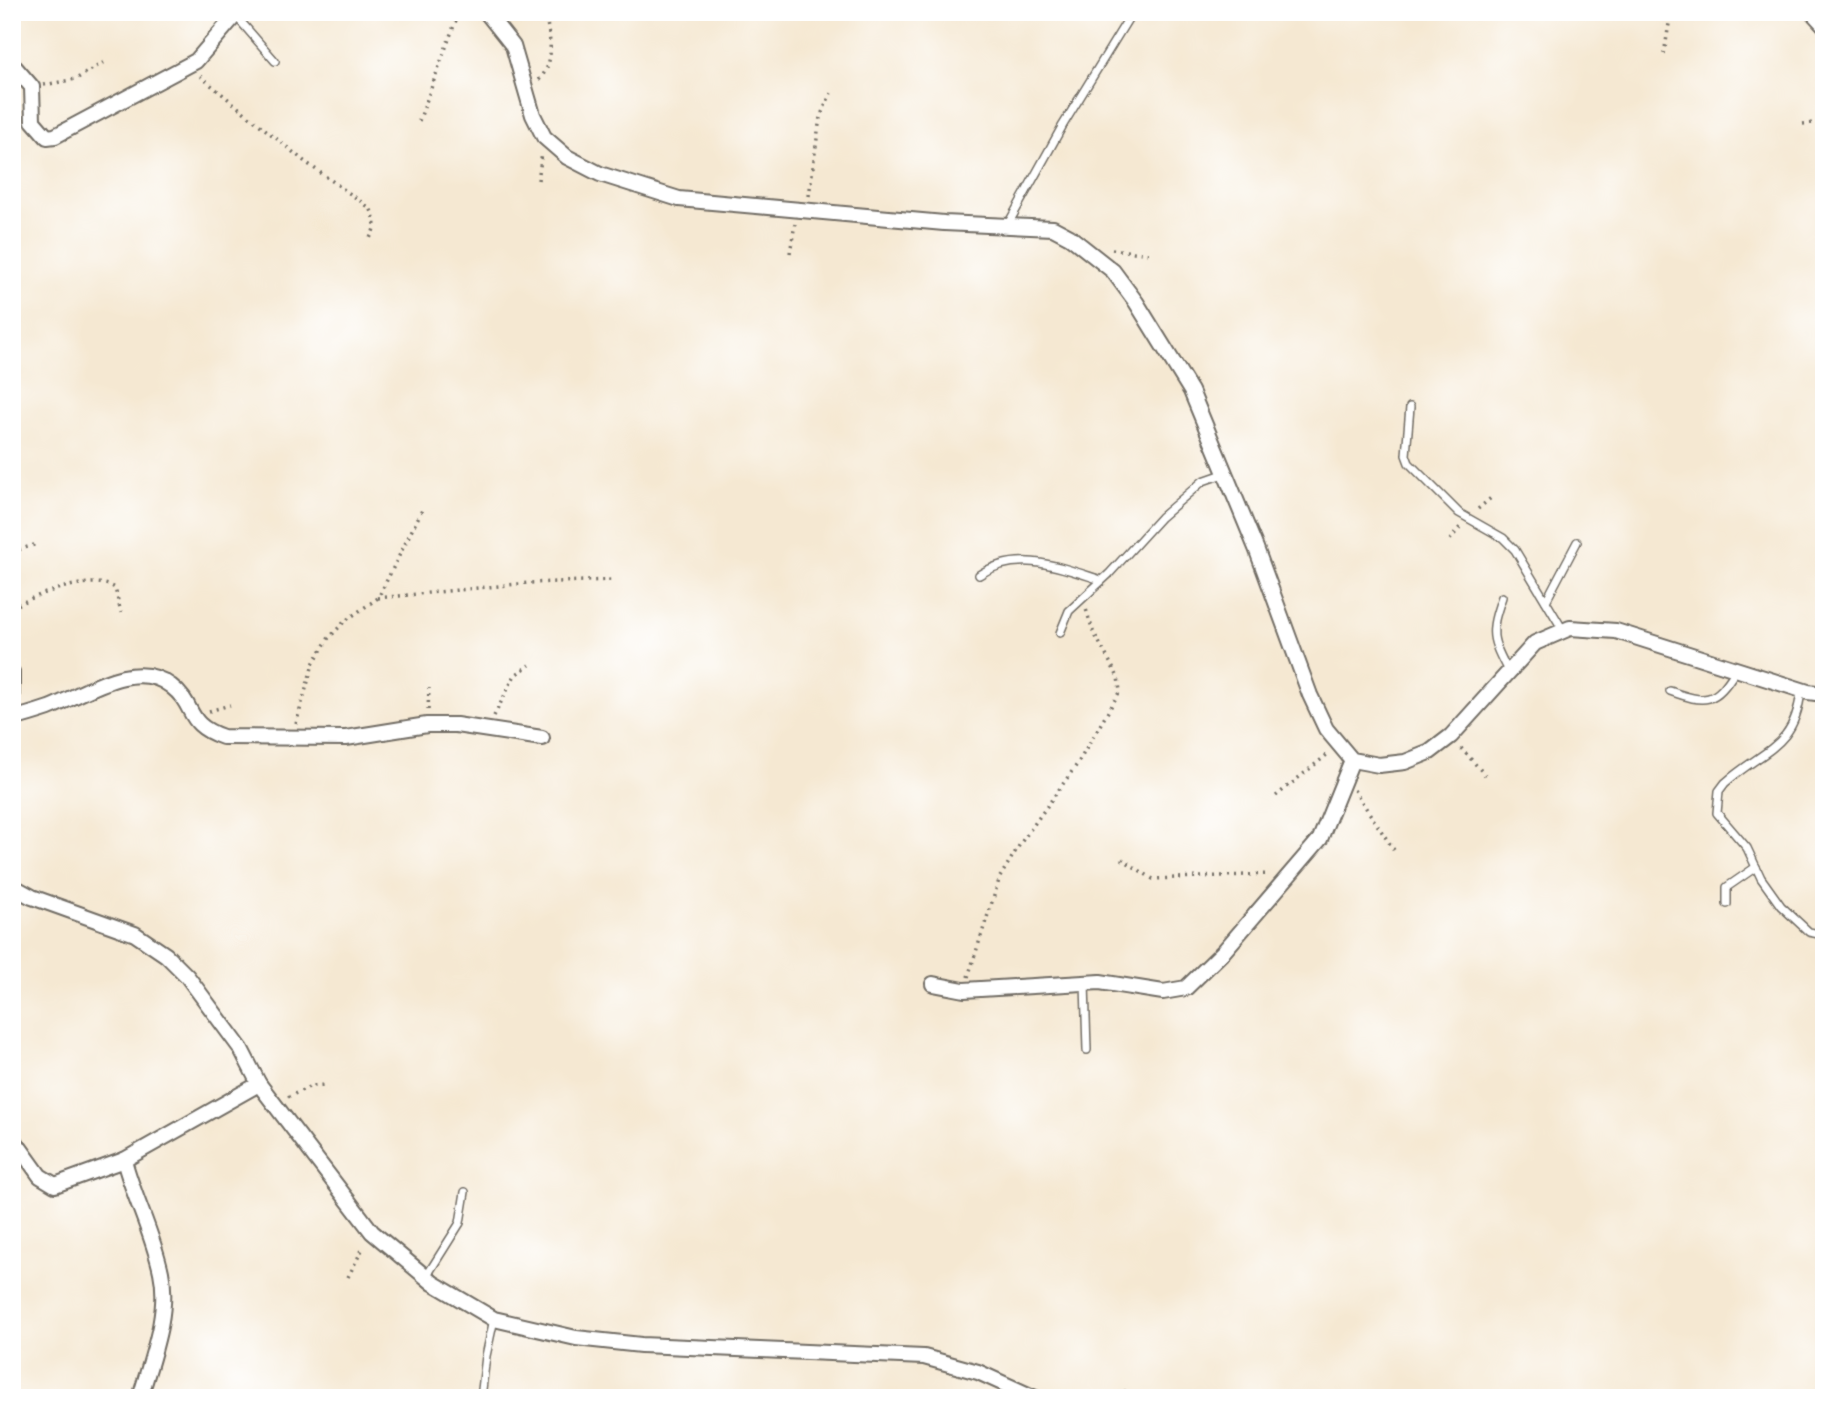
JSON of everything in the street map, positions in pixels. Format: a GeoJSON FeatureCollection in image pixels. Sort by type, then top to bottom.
{"type":"FeatureCollection","features":[{"type":"Feature","properties":{"kind":"street"},"geometry":{"type":"LineString","coordinates":[[486,12],[513,46],[533,115],[544,137],[567,157],[628,186],[679,199],[801,212],[1053,228],[1087,249],[1113,271],[1151,325],[1191,391],[1227,472],[1305,683],[1338,747],[1352,760],[1379,765],[1405,762],[1430,752],[1451,736],[1535,643],[1563,630],[1591,627],[1616,631],[1801,690],[1824,694]]}},
{"type":"Feature","properties":{"kind":"street"},"geometry":{"type":"LineString","coordinates":[[1812,12],[1824,25]]}},
{"type":"Feature","properties":{"kind":"street"},"geometry":{"type":"LineString","coordinates":[[12,64],[31,86],[33,121],[47,137],[55,136],[141,88],[188,66],[215,41],[237,14]]}},
{"type":"Feature","properties":{"kind":"street"},"geometry":{"type":"LineString","coordinates":[[12,672],[12,710]]}},
{"type":"Feature","properties":{"kind":"street"},"geometry":{"type":"LineString","coordinates":[[12,719],[47,708],[116,679],[135,675],[158,677],[173,688],[206,731],[223,737],[346,738],[426,725],[487,728],[542,738]]}},
{"type":"Feature","properties":{"kind":"street"},"geometry":{"type":"LineString","coordinates":[[933,984],[964,990],[1085,983],[1163,992],[1186,988],[1224,951],[1320,839],[1352,760]]}},
{"type":"Feature","properties":{"kind":"street"},"geometry":{"type":"LineString","coordinates":[[12,886],[32,897],[114,924],[158,949],[187,975],[241,1049],[259,1084],[372,1232],[426,1277],[494,1320],[576,1338],[641,1345],[912,1355],[978,1372],[1035,1398]]}},
{"type":"Feature","properties":{"kind":"street"},"geometry":{"type":"LineString","coordinates":[[12,1137],[40,1176],[55,1185],[124,1160],[259,1084]]}},
{"type":"Feature","properties":{"kind":"street"},"geometry":{"type":"LineString","coordinates":[[124,1160],[162,1273],[163,1304],[156,1345],[140,1398]]}},
{"type":"Feature","properties":{"kind":"lane"},"geometry":{"type":"LineString","coordinates":[[237,14],[275,61]]}},
{"type":"Feature","properties":{"kind":"lane"},"geometry":{"type":"LineString","coordinates":[[1007,226],[1129,14]]}},
{"type":"Feature","properties":{"kind":"lane"},"geometry":{"type":"LineString","coordinates":[[1410,407],[1406,455],[1409,463],[1435,492],[1459,513],[1503,538],[1515,550],[1563,630]]}},
{"type":"Feature","properties":{"kind":"lane"},"geometry":{"type":"LineString","coordinates":[[1060,633],[1069,611],[1188,492],[1203,481],[1227,472]]}},
{"type":"Feature","properties":{"kind":"lane"},"geometry":{"type":"LineString","coordinates":[[1546,601],[1577,542]]}},
{"type":"Feature","properties":{"kind":"lane"},"geometry":{"type":"LineString","coordinates":[[979,575],[1001,563],[1022,560],[1057,566],[1101,580]]}},
{"type":"Feature","properties":{"kind":"lane"},"geometry":{"type":"LineString","coordinates":[[1502,597],[1492,629],[1492,640],[1509,673]]}},
{"type":"Feature","properties":{"kind":"lane"},"geometry":{"type":"LineString","coordinates":[[1670,691],[1702,701],[1710,699],[1726,688],[1737,670]]}},
{"type":"Feature","properties":{"kind":"lane"},"geometry":{"type":"LineString","coordinates":[[1801,690],[1799,711],[1790,732],[1734,774],[1719,791],[1717,813],[1747,848],[1781,906],[1809,932],[1824,935]]}},
{"type":"Feature","properties":{"kind":"lane"},"geometry":{"type":"LineString","coordinates":[[1727,904],[1727,887],[1756,867]]}},
{"type":"Feature","properties":{"kind":"lane"},"geometry":{"type":"LineString","coordinates":[[1085,983],[1087,1050]]}},
{"type":"Feature","properties":{"kind":"lane"},"geometry":{"type":"LineString","coordinates":[[426,1277],[460,1223],[465,1192]]}},
{"type":"Feature","properties":{"kind":"lane"},"geometry":{"type":"LineString","coordinates":[[481,1398],[484,1366],[494,1320]]}},
{"type":"Feature","properties":{"kind":"path"},"geometry":{"type":"LineString","coordinates":[[419,121],[459,12]]}},
{"type":"Feature","properties":{"kind":"path"},"geometry":{"type":"LineString","coordinates":[[525,89],[535,84],[550,64],[551,51],[545,12]]}},
{"type":"Feature","properties":{"kind":"path"},"geometry":{"type":"LineString","coordinates":[[1664,54],[1671,12]]}},
{"type":"Feature","properties":{"kind":"path"},"geometry":{"type":"LineString","coordinates":[[31,86],[76,79],[106,61]]}},
{"type":"Feature","properties":{"kind":"path"},"geometry":{"type":"LineString","coordinates":[[188,66],[304,161],[370,208],[375,218],[375,228],[369,240]]}},
{"type":"Feature","properties":{"kind":"path"},"geometry":{"type":"LineString","coordinates":[[790,253],[820,117],[831,93]]}},
{"type":"Feature","properties":{"kind":"path"},"geometry":{"type":"LineString","coordinates":[[1803,124],[1824,122]]}},
{"type":"Feature","properties":{"kind":"path"},"geometry":{"type":"LineString","coordinates":[[538,180],[544,137]]}},
{"type":"Feature","properties":{"kind":"path"},"geometry":{"type":"LineString","coordinates":[[1087,249],[1148,254]]}},
{"type":"Feature","properties":{"kind":"path"},"geometry":{"type":"LineString","coordinates":[[292,738],[313,664],[328,639],[345,621],[378,598],[423,508]]}},
{"type":"Feature","properties":{"kind":"path"},"geometry":{"type":"LineString","coordinates":[[12,569],[18,550],[37,544]]}},
{"type":"Feature","properties":{"kind":"path"},"geometry":{"type":"LineString","coordinates":[[378,598],[528,583],[613,580]]}},
{"type":"Feature","properties":{"kind":"path"},"geometry":{"type":"LineString","coordinates":[[12,608],[55,589],[105,583],[115,588],[121,613]]}},
{"type":"Feature","properties":{"kind":"path"},"geometry":{"type":"LineString","coordinates":[[964,990],[1000,877],[1020,844],[1079,763],[1119,691],[1118,677],[1093,631],[1082,597]]}},
{"type":"Feature","properties":{"kind":"path"},"geometry":{"type":"LineString","coordinates":[[487,728],[515,675],[530,665]]}},
{"type":"Feature","properties":{"kind":"path"},"geometry":{"type":"LineString","coordinates":[[426,725],[429,688]]}},
{"type":"Feature","properties":{"kind":"path"},"geometry":{"type":"LineString","coordinates":[[192,716],[230,705]]}},
{"type":"Feature","properties":{"kind":"path"},"geometry":{"type":"LineString","coordinates":[[1451,736],[1485,775]]}},
{"type":"Feature","properties":{"kind":"path"},"geometry":{"type":"LineString","coordinates":[[1276,796],[1338,747]]}},
{"type":"Feature","properties":{"kind":"path"},"geometry":{"type":"LineString","coordinates":[[1346,777],[1395,852]]}},
{"type":"Feature","properties":{"kind":"path"},"geometry":{"type":"LineString","coordinates":[[1122,859],[1153,879],[1292,873]]}},
{"type":"Feature","properties":{"kind":"path"},"geometry":{"type":"LineString","coordinates":[[274,1103],[311,1086],[325,1085]]}},
{"type":"Feature","properties":{"kind":"path"},"geometry":{"type":"LineString","coordinates":[[348,1277],[372,1232]]}},
{"type":"Feature","properties":{"kind":"path"},"geometry":{"type":"LineString","coordinates":[[1122,1398],[1128,1386]]}}]}
